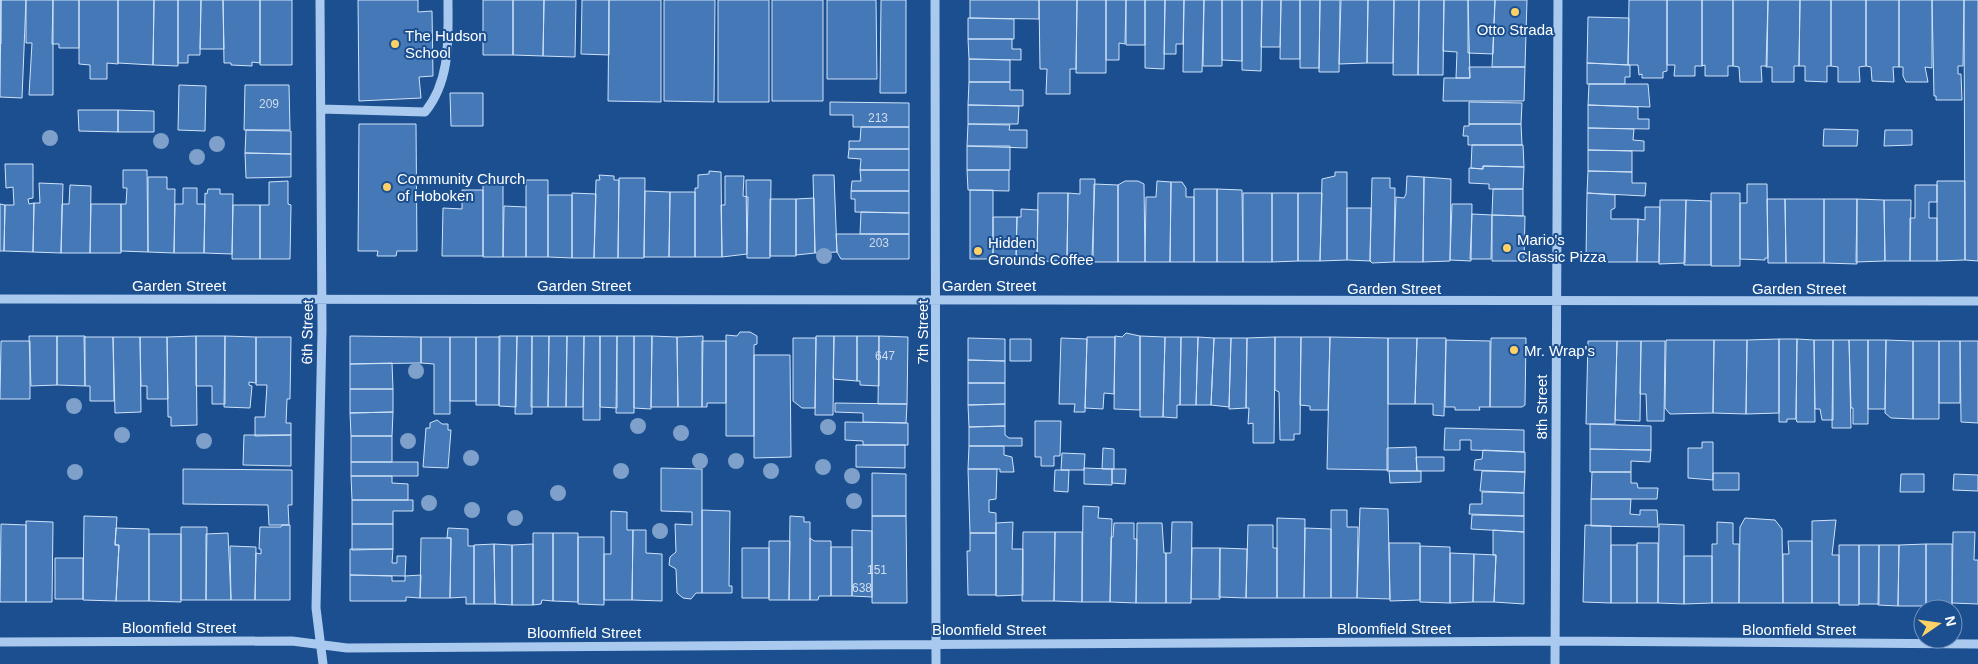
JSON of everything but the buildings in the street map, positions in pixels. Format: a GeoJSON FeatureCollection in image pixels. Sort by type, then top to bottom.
{"type":"FeatureCollection","features":[{"type":"Feature","properties":{"kind":"street","name":"6th Street"},"geometry":{"type":"LineString","coordinates":[[320,0],[322,298],[316,608],[323,664]]}},
{"type":"Feature","properties":{"kind":"street"},"geometry":{"type":"LineString","coordinates":[[321,109],[425,112],[434,101],[444,76],[448,49],[448,0]]}},
{"type":"Feature","properties":{"kind":"street","name":"7th Street"},"geometry":{"type":"LineString","coordinates":[[935,0],[936,664]]}},
{"type":"Feature","properties":{"kind":"street","name":"8th Street"},"geometry":{"type":"LineString","coordinates":[[1555,664],[1555,302],[1558,0]]}},
{"type":"Feature","properties":{"kind":"street","name":"Garden Street"},"geometry":{"type":"LineString","coordinates":[[0,299],[1978,301]]}},
{"type":"Feature","properties":{"kind":"street","name":"Bloomfield Street"},"geometry":{"type":"LineString","coordinates":[[0,642],[292,640],[347,648],[935,643],[1555,641],[1978,644]]}},
{"type":"Feature","properties":{"kind":"place","name":"Otto Strada"},"geometry":{"type":"Point","coordinates":[1515,12]}},
{"type":"Feature","properties":{"kind":"place","name":"The Hudson School"},"geometry":{"type":"Point","coordinates":[395,44]}},
{"type":"Feature","properties":{"kind":"place","name":"Community Church of Hoboken"},"geometry":{"type":"Point","coordinates":[387,187]}},
{"type":"Feature","properties":{"kind":"place","name":"Mario's Classic Pizza"},"geometry":{"type":"Point","coordinates":[1507,248]}},
{"type":"Feature","properties":{"kind":"place","name":"Hidden Grounds Coffee"},"geometry":{"type":"Point","coordinates":[978,251]}},
{"type":"Feature","properties":{"kind":"place","name":"Mr. Wrap's"},"geometry":{"type":"Point","coordinates":[1514,350]}}]}
